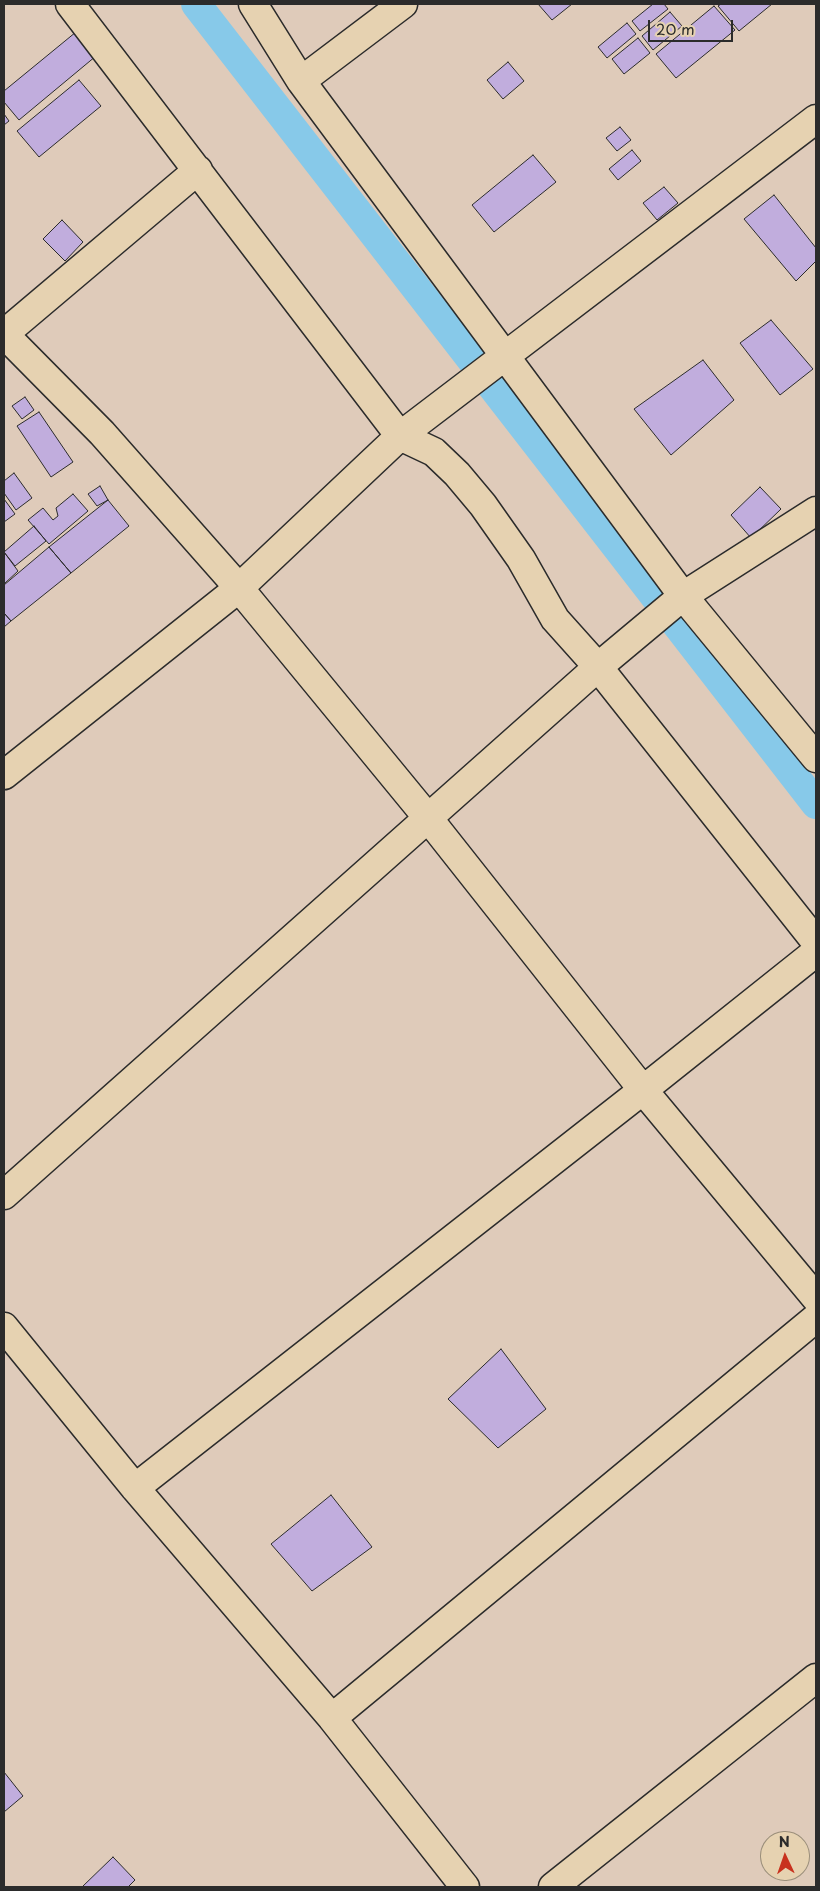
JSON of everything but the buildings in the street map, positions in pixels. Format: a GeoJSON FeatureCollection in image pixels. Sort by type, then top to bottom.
{"type":"FeatureCollection","features":[{"type":"Feature","properties":{"kind":"street"},"geometry":{"type":"LineString","coordinates":[[70,4],[400,436],[434,452],[457,474],[483,505],[521,559],[555,619],[598,668],[816,942]]}},
{"type":"Feature","properties":{"kind":"street"},"geometry":{"type":"LineString","coordinates":[[253,4],[301,81],[683,596],[816,758]]}},
{"type":"Feature","properties":{"kind":"street"},"geometry":{"type":"LineString","coordinates":[[301,81],[403,4]]}},
{"type":"Feature","properties":{"kind":"street"},"geometry":{"type":"LineString","coordinates":[[4,775],[239,588],[400,436],[816,118]]}},
{"type":"Feature","properties":{"kind":"street"},"geometry":{"type":"LineString","coordinates":[[198,170],[4,334],[102,433],[239,588],[428,818],[643,1090],[816,1298]]}},
{"type":"Feature","properties":{"kind":"street"},"geometry":{"type":"LineString","coordinates":[[4,1195],[598,668],[683,596],[816,511]]}},
{"type":"Feature","properties":{"kind":"street"},"geometry":{"type":"LineString","coordinates":[[135,1488],[816,952]]}},
{"type":"Feature","properties":{"kind":"street"},"geometry":{"type":"LineString","coordinates":[[332,1718],[816,1318]]}},
{"type":"Feature","properties":{"kind":"street"},"geometry":{"type":"LineString","coordinates":[[4,1327],[135,1488],[332,1718],[465,1887]]}},
{"type":"Feature","properties":{"kind":"street"},"geometry":{"type":"LineString","coordinates":[[553,1887],[816,1678]]}},
{"type":"Feature","properties":{"kind":"waterway"},"geometry":{"type":"LineString","coordinates":[[196,4],[816,804]]}}]}
